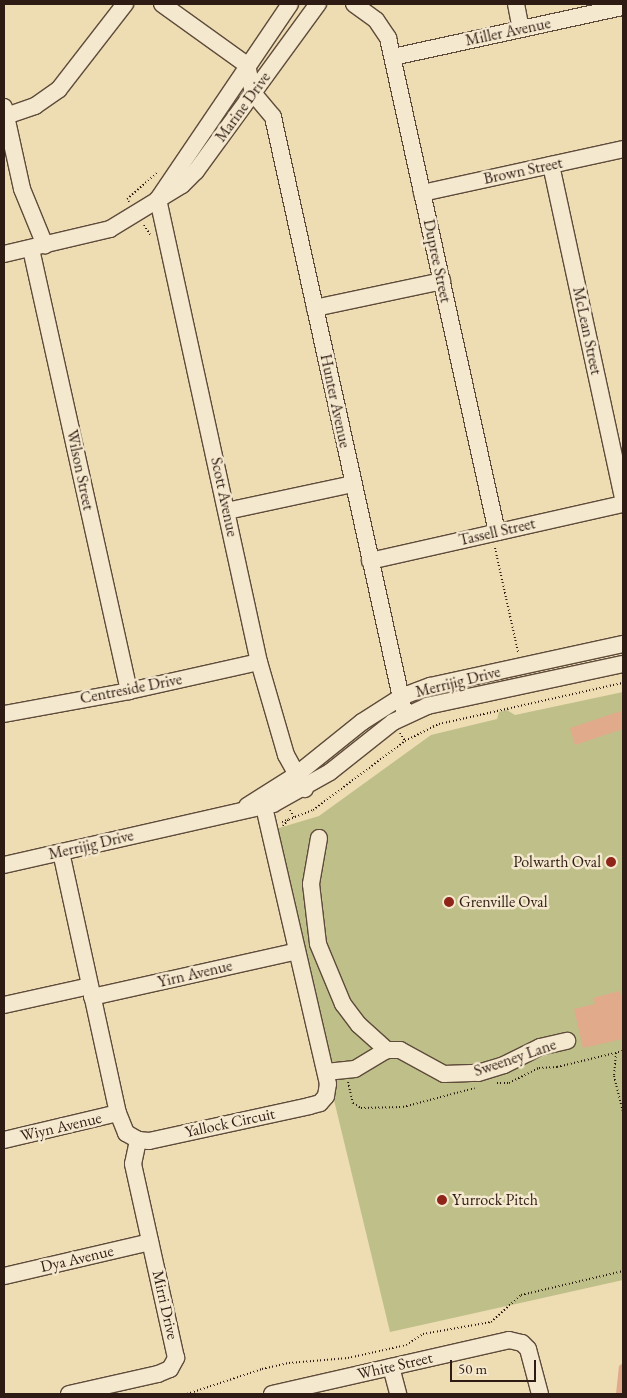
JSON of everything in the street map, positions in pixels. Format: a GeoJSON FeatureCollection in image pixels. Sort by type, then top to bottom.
{"type":"FeatureCollection","features":[{"type":"Feature","properties":{"kind":"street"},"geometry":{"type":"LineString","coordinates":[[5,112],[35,106],[60,89],[125,4]]}},
{"type":"Feature","properties":{"kind":"street"},"geometry":{"type":"LineString","coordinates":[[162,4],[247,65],[253,93]]}},
{"type":"Feature","properties":{"kind":"street","name":"Marine Drive"},"geometry":{"type":"LineString","coordinates":[[158,199],[290,4]]}},
{"type":"Feature","properties":{"kind":"street","name":"Marine Drive"},"geometry":{"type":"LineString","coordinates":[[4,254],[110,229],[141,213],[158,199],[182,185],[196,171],[318,4]]}},
{"type":"Feature","properties":{"kind":"street","name":"Dupree Street"},"geometry":{"type":"LineString","coordinates":[[354,4],[383,28],[393,57],[494,533]]}},
{"type":"Feature","properties":{"kind":"street"},"geometry":{"type":"LineString","coordinates":[[516,4],[522,29]]}},
{"type":"Feature","properties":{"kind":"street","name":"Miller Avenue"},"geometry":{"type":"LineString","coordinates":[[393,57],[623,7]]}},
{"type":"Feature","properties":{"kind":"street","name":"Hunter Avenue"},"geometry":{"type":"LineString","coordinates":[[253,93],[274,117],[405,716]]}},
{"type":"Feature","properties":{"kind":"street","name":"Wilson Street"},"geometry":{"type":"LineString","coordinates":[[5,112],[22,188],[38,247],[128,691]]}},
{"type":"Feature","properties":{"kind":"street","name":"Brown Street"},"geometry":{"type":"LineString","coordinates":[[422,193],[623,149]]}},
{"type":"Feature","properties":{"kind":"street","name":"McLean Street"},"geometry":{"type":"LineString","coordinates":[[551,165],[623,497]]}},
{"type":"Feature","properties":{"kind":"street","name":"Scott Avenue"},"geometry":{"type":"LineString","coordinates":[[158,199],[259,662],[286,755],[301,782]]}},
{"type":"Feature","properties":{"kind":"street"},"geometry":{"type":"LineString","coordinates":[[315,308],[442,281]]}},
{"type":"Feature","properties":{"kind":"street"},"geometry":{"type":"LineString","coordinates":[[227,511],[353,484]]}},
{"type":"Feature","properties":{"kind":"street","name":"Tassell Street"},"geometry":{"type":"LineString","coordinates":[[370,560],[623,504]]}},
{"type":"Feature","properties":{"kind":"street","name":"Merrijig Drive"},"geometry":{"type":"LineString","coordinates":[[237,812],[301,782],[362,722],[401,697],[430,686],[623,644]]}},
{"type":"Feature","properties":{"kind":"street","name":"Centreside Drive"},"geometry":{"type":"LineString","coordinates":[[4,714],[128,691],[259,662]]}},
{"type":"Feature","properties":{"kind":"street","name":"Merrijig Drive"},"geometry":{"type":"LineString","coordinates":[[4,865],[264,807],[405,716],[456,699],[623,664]]}},
{"type":"Feature","properties":{"kind":"street","name":"Yallock Circuit"},"geometry":{"type":"LineString","coordinates":[[138,1140],[148,1141],[320,1103],[326,1096],[326,1072],[297,951],[274,828],[264,807]]}},
{"type":"Feature","properties":{"kind":"street"},"geometry":{"type":"LineString","coordinates":[[319,838],[311,884],[318,944],[343,1004],[359,1025],[387,1050],[347,1071],[326,1072]]}},
{"type":"Feature","properties":{"kind":"street"},"geometry":{"type":"LineString","coordinates":[[61,852],[118,1113],[126,1133],[138,1140]]}},
{"type":"Feature","properties":{"kind":"street","name":"Yirn Avenue"},"geometry":{"type":"LineString","coordinates":[[4,1005],[91,991],[297,951]]}},
{"type":"Feature","properties":{"kind":"street","name":"Sweeney Lane"},"geometry":{"type":"LineString","coordinates":[[387,1050],[410,1055],[432,1070],[457,1075],[493,1069],[540,1047],[567,1041]]}},
{"type":"Feature","properties":{"kind":"street","name":"Wiyn Avenue"},"geometry":{"type":"LineString","coordinates":[[4,1140],[118,1113]]}},
{"type":"Feature","properties":{"kind":"street","name":"Mirri Drive"},"geometry":{"type":"LineString","coordinates":[[70,1394],[158,1374],[170,1369],[176,1358],[133,1164],[138,1140]]}},
{"type":"Feature","properties":{"kind":"street","name":"Dya Avenue"},"geometry":{"type":"LineString","coordinates":[[4,1276],[150,1242]]}},
{"type":"Feature","properties":{"kind":"street","name":"White Street"},"geometry":{"type":"LineString","coordinates":[[272,1394],[499,1342],[517,1340],[531,1354],[540,1394]]}},
{"type":"Feature","properties":{"kind":"street"},"geometry":{"type":"LineString","coordinates":[[392,1367],[398,1394]]}},
{"type":"Feature","properties":{"kind":"path"},"geometry":{"type":"LineString","coordinates":[[494,533],[518,652]]}},
{"type":"Feature","properties":{"kind":"path"},"geometry":{"type":"LineString","coordinates":[[274,828],[313,810],[347,787],[405,741],[439,724],[623,683]]}},
{"type":"Feature","properties":{"kind":"path"},"geometry":{"type":"LineString","coordinates":[[274,828],[288,820]]}},
{"type":"Feature","properties":{"kind":"path"},"geometry":{"type":"LineString","coordinates":[[492,1084],[509,1083],[539,1068],[557,1067],[623,1050]]}},
{"type":"Feature","properties":{"kind":"path"},"geometry":{"type":"LineString","coordinates":[[616,1052],[614,1076],[623,1113]]}},
{"type":"Feature","properties":{"kind":"path"},"geometry":{"type":"LineString","coordinates":[[347,1071],[348,1093],[353,1103],[361,1108],[403,1107],[484,1086]]}},
{"type":"Feature","properties":{"kind":"path"},"geometry":{"type":"LineString","coordinates":[[187,1394],[262,1369],[289,1363],[348,1358],[406,1345],[423,1334],[491,1322],[521,1295],[623,1271]]}},
{"type":"Feature","properties":{"kind":"green space"},"geometry":{"type":"Polygon","coordinates":[[[623,692],[623,1280],[390,1332],[269,831],[319,816],[431,735],[497,719],[499,712],[507,710],[515,715],[623,692]]]}},
{"type":"Feature","properties":{"kind":"building"},"geometry":{"type":"Polygon","coordinates":[[[621,711],[623,729],[575,745],[570,728],[621,711]]]}},
{"type":"Feature","properties":{"kind":"building"},"geometry":{"type":"Polygon","coordinates":[[[619,991],[623,998],[623,1039],[583,1048],[574,1009],[595,1004],[593,998],[619,991]]]}},
{"type":"Feature","properties":{"kind":"building"},"geometry":{"type":"Polygon","coordinates":[[[623,1363],[623,1394],[616,1394],[619,1366],[623,1363]]]}},
{"type":"Feature","properties":{"kind":"place","name":"Polwarth Oval"},"geometry":{"type":"Point","coordinates":[611,862]}},
{"type":"Feature","properties":{"kind":"place","name":"Grenville Oval"},"geometry":{"type":"Point","coordinates":[449,902]}},
{"type":"Feature","properties":{"kind":"place","name":"Yurrock Pitch"},"geometry":{"type":"Point","coordinates":[442,1200]}}]}
